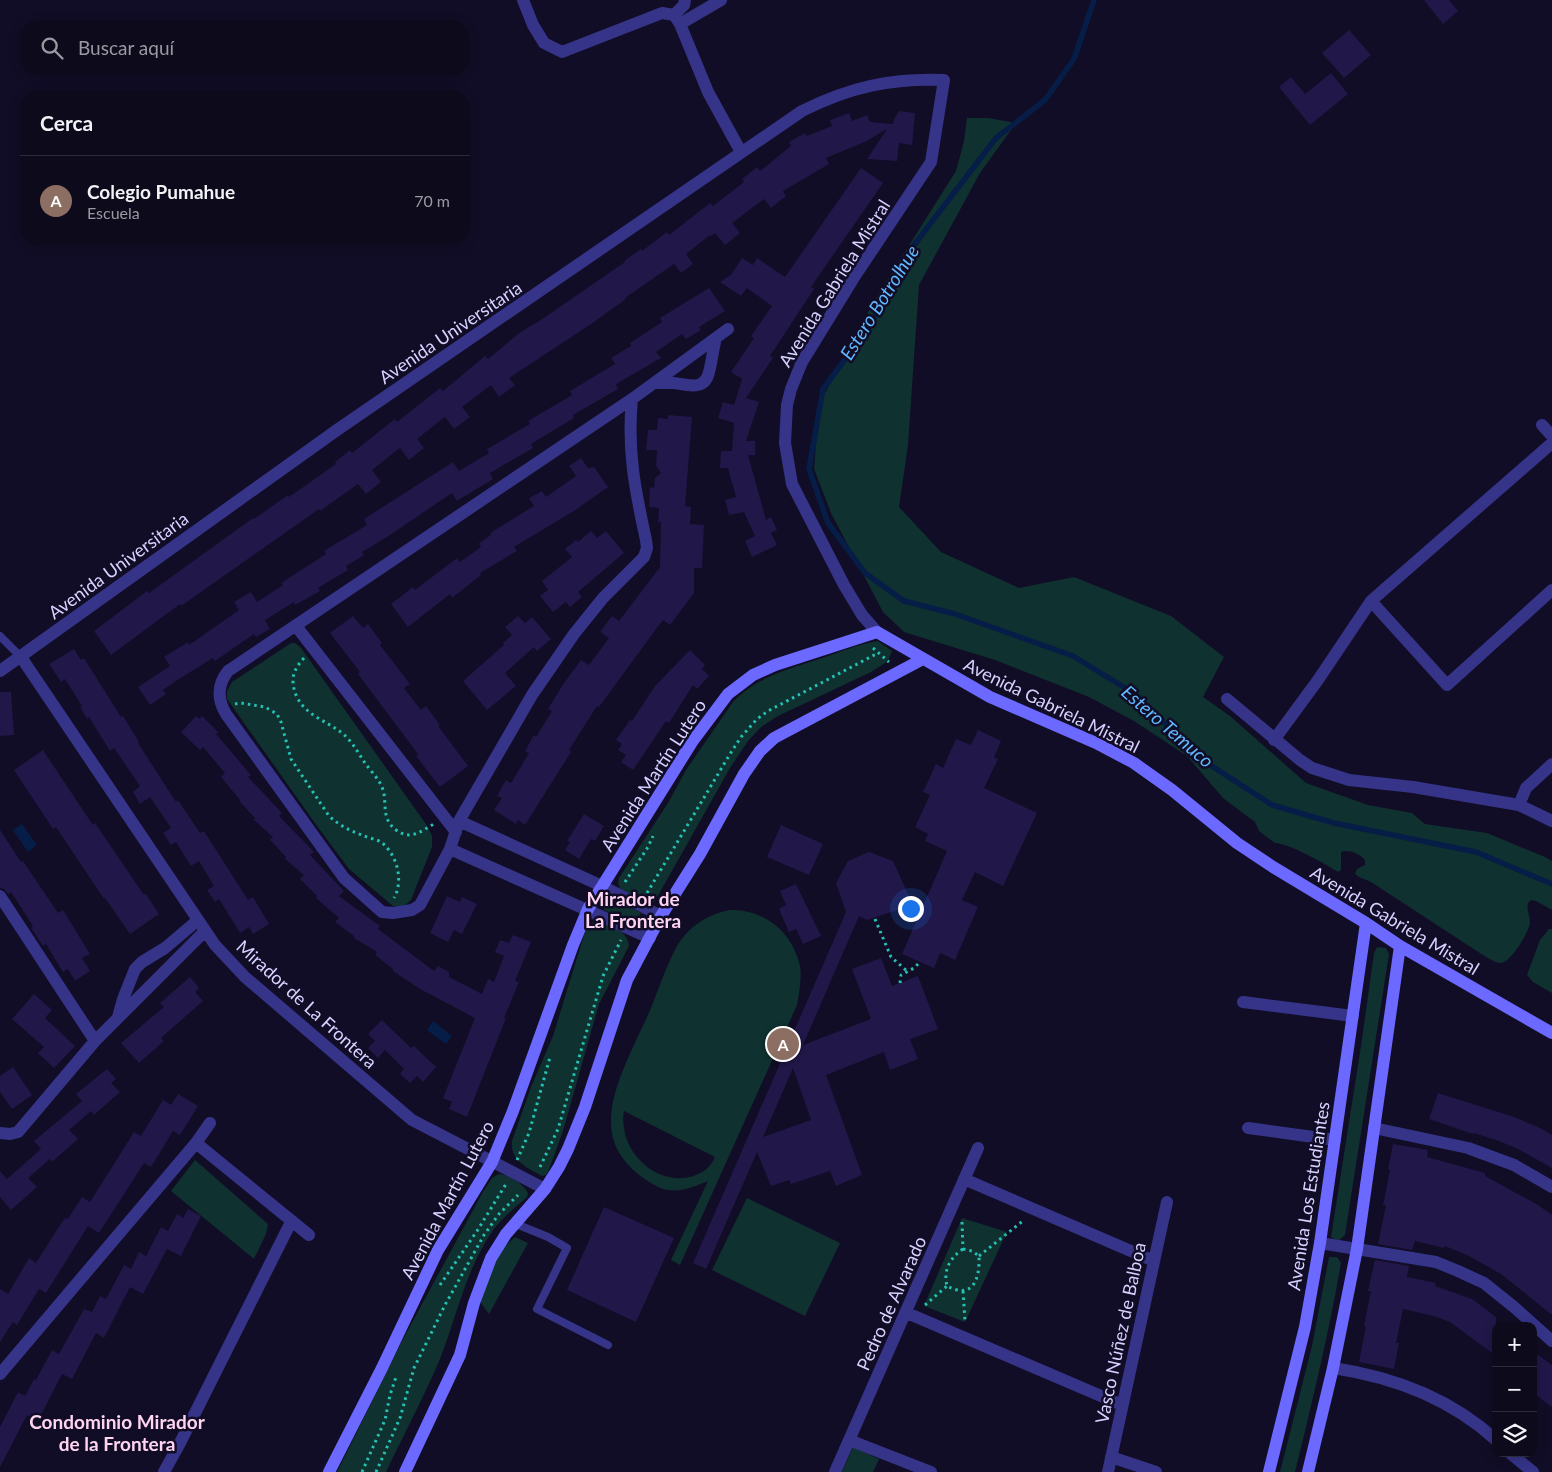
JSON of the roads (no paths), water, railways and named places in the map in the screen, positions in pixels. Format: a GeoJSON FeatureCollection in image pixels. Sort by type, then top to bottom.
{"type":"FeatureCollection","features":[{"type":"Feature","properties":{"kind":"street"},"geometry":{"type":"LineString","coordinates":[[523,0],[533,25],[544,43],[562,52],[662,13],[677,20],[708,92],[741,152]]}},
{"type":"Feature","properties":{"kind":"street"},"geometry":{"type":"LineString","coordinates":[[677,20],[685,0]]}},
{"type":"Feature","properties":{"kind":"street"},"geometry":{"type":"LineString","coordinates":[[677,20],[721,0]]}},
{"type":"Feature","properties":{"kind":"street","name":"Avenida Universitaria"},"geometry":{"type":"LineString","coordinates":[[0,671],[337,430],[802,111],[845,92],[868,85],[919,79],[944,80]]}},
{"type":"Feature","properties":{"kind":"street","name":"Avenida Gabriela Mistral"},"geometry":{"type":"LineString","coordinates":[[944,80],[931,162],[853,279],[802,362],[787,405],[785,443],[792,484],[862,616],[877,632],[990,697],[1096,743],[1134,763],[1172,790],[1237,843],[1272,866],[1400,946],[1552,1033]]}},
{"type":"Feature","properties":{"kind":"street"},"geometry":{"type":"LineString","coordinates":[[632,399],[630,428],[631,465],[646,540],[647,548],[644,557],[603,598],[574,634],[532,695],[457,827],[450,849],[420,905],[403,913],[392,914],[382,912],[344,878],[224,710],[219,697],[222,678],[228,671],[632,399],[728,329]]}},
{"type":"Feature","properties":{"kind":"street"},"geometry":{"type":"LineString","coordinates":[[655,383],[694,386],[703,384],[708,377],[716,338]]}},
{"type":"Feature","properties":{"kind":"street"},"geometry":{"type":"LineString","coordinates":[[1542,425],[1552,436]]}},
{"type":"Feature","properties":{"kind":"street"},"geometry":{"type":"LineString","coordinates":[[1274,740],[1318,680],[1371,601],[1552,443]]}},
{"type":"Feature","properties":{"kind":"street"},"geometry":{"type":"LineString","coordinates":[[1371,601],[1447,685],[1552,590]]}},
{"type":"Feature","properties":{"kind":"street"},"geometry":{"type":"LineString","coordinates":[[296,626],[444,818],[457,827],[602,886],[661,916]]}},
{"type":"Feature","properties":{"kind":"street","name":"Avenida Martín Lutero"},"geometry":{"type":"LineString","coordinates":[[329,1472],[382,1368],[438,1250],[492,1162],[513,1111],[573,945],[588,909],[692,742],[728,694],[753,675],[775,665],[877,632]]}},
{"type":"Feature","properties":{"kind":"street","name":"Mirador de La Frontera"},"geometry":{"type":"LineString","coordinates":[[21,657],[205,931],[215,945],[245,977],[412,1120],[545,1189]]}},
{"type":"Feature","properties":{"kind":"street"},"geometry":{"type":"LineString","coordinates":[[405,1472],[460,1355],[484,1271],[498,1246],[545,1189],[559,1167],[585,1107],[627,980],[661,916],[700,854],[744,774],[760,751],[774,738],[923,659]]}},
{"type":"Feature","properties":{"kind":"street"},"geometry":{"type":"LineString","coordinates":[[1227,699],[1274,740],[1306,764],[1332,776],[1359,782],[1412,787],[1519,805],[1552,821]]}},
{"type":"Feature","properties":{"kind":"street"},"geometry":{"type":"LineString","coordinates":[[1519,805],[1526,788],[1552,764]]}},
{"type":"Feature","properties":{"kind":"street"},"geometry":{"type":"LineString","coordinates":[[450,849],[650,938]]}},
{"type":"Feature","properties":{"kind":"street"},"geometry":{"type":"LineString","coordinates":[[0,896],[95,1041]]}},
{"type":"Feature","properties":{"kind":"street"},"geometry":{"type":"LineString","coordinates":[[117,1019],[135,969],[142,962],[165,948],[198,920]]}},
{"type":"Feature","properties":{"kind":"street","name":"Avenida Los Estudiantes"},"geometry":{"type":"LineString","coordinates":[[1269,1472],[1305,1327],[1320,1243],[1366,923]]}},
{"type":"Feature","properties":{"kind":"street"},"geometry":{"type":"LineString","coordinates":[[0,1133],[10,1134],[18,1132],[95,1041],[205,931]]}},
{"type":"Feature","properties":{"kind":"street"},"geometry":{"type":"LineString","coordinates":[[1308,1472],[1333,1368],[1357,1249],[1400,946]]}},
{"type":"Feature","properties":{"kind":"street"},"geometry":{"type":"LineString","coordinates":[[1243,1002],[1352,1016]]}},
{"type":"Feature","properties":{"kind":"street"},"geometry":{"type":"LineString","coordinates":[[0,1374],[210,1123]]}},
{"type":"Feature","properties":{"kind":"street"},"geometry":{"type":"LineString","coordinates":[[1248,1128],[1335,1140]]}},
{"type":"Feature","properties":{"kind":"street"},"geometry":{"type":"LineString","coordinates":[[1374,1128],[1468,1148],[1514,1165],[1552,1187]]}},
{"type":"Feature","properties":{"kind":"street"},"geometry":{"type":"LineString","coordinates":[[196,1142],[309,1235]]}},
{"type":"Feature","properties":{"kind":"street","name":"Pedro de Alvarado"},"geometry":{"type":"LineString","coordinates":[[835,1472],[907,1313],[978,1148]]}},
{"type":"Feature","properties":{"kind":"street"},"geometry":{"type":"LineString","coordinates":[[964,1180],[1154,1260]]}},
{"type":"Feature","properties":{"kind":"street","name":"Vasco Núñez de Balboa"},"geometry":{"type":"LineString","coordinates":[[1108,1472],[1167,1202]]}},
{"type":"Feature","properties":{"kind":"street"},"geometry":{"type":"LineString","coordinates":[[164,1472],[291,1222]]}},
{"type":"Feature","properties":{"kind":"street"},"geometry":{"type":"LineString","coordinates":[[1320,1243],[1436,1262],[1484,1283],[1514,1307],[1552,1342]]}},
{"type":"Feature","properties":{"kind":"street"},"geometry":{"type":"LineString","coordinates":[[907,1313],[1122,1405]]}},
{"type":"Feature","properties":{"kind":"street"},"geometry":{"type":"LineString","coordinates":[[1333,1368],[1379,1376],[1422,1392],[1465,1416],[1492,1437]]}},
{"type":"Feature","properties":{"kind":"street"},"geometry":{"type":"LineString","coordinates":[[849,1440],[931,1472]]}},
{"type":"Feature","properties":{"kind":"street"},"geometry":{"type":"LineString","coordinates":[[1111,1457],[1156,1472]]}},
{"type":"Feature","properties":{"kind":"street"},"geometry":{"type":"LineString","coordinates":[[1515,1457],[1533,1472]]}},
{"type":"Feature","properties":{"kind":"lane"},"geometry":{"type":"LineString","coordinates":[[0,636],[21,657]]}},
{"type":"Feature","properties":{"kind":"lane"},"geometry":{"type":"LineString","coordinates":[[516,1224],[548,1237],[568,1248],[537,1309],[608,1345]]}},
{"type":"Feature","properties":{"kind":"water"},"geometry":{"type":"Polygon","coordinates":[[[22,824],[37,845],[28,852],[13,830],[22,824]]]}},
{"type":"Feature","properties":{"kind":"water"},"geometry":{"type":"Polygon","coordinates":[[[433,1021],[452,1036],[446,1044],[427,1030],[433,1021]]]}},
{"type":"Feature","properties":{"kind":"waterway","name":"Estero Botrolhue"},"geometry":{"type":"LineString","coordinates":[[1094,0],[1074,59],[1045,100],[996,138],[911,249],[869,327],[823,389],[809,469],[828,523],[865,573],[904,601],[955,614],[1073,656],[1135,694],[1201,759],[1272,805],[1334,823],[1476,852],[1552,884]]}},
{"type":"Feature","properties":{"kind":"place","name":"Colegio Pumahue"},"geometry":{"type":"Point","coordinates":[783,1044]}},
{"type":"Feature","properties":{"kind":"district","name":"Mirador de La Frontera"},"geometry":{"type":"Point","coordinates":[633,909]}},
{"type":"Feature","properties":{"kind":"district","name":"Condominio Mirador de la Frontera"},"geometry":{"type":"Point","coordinates":[117,1432]}},
{"type":"Feature","properties":{"kind":"water label","name":"Estero Temuco"},"geometry":{"type":"Point","coordinates":[1168,726]}}]}
